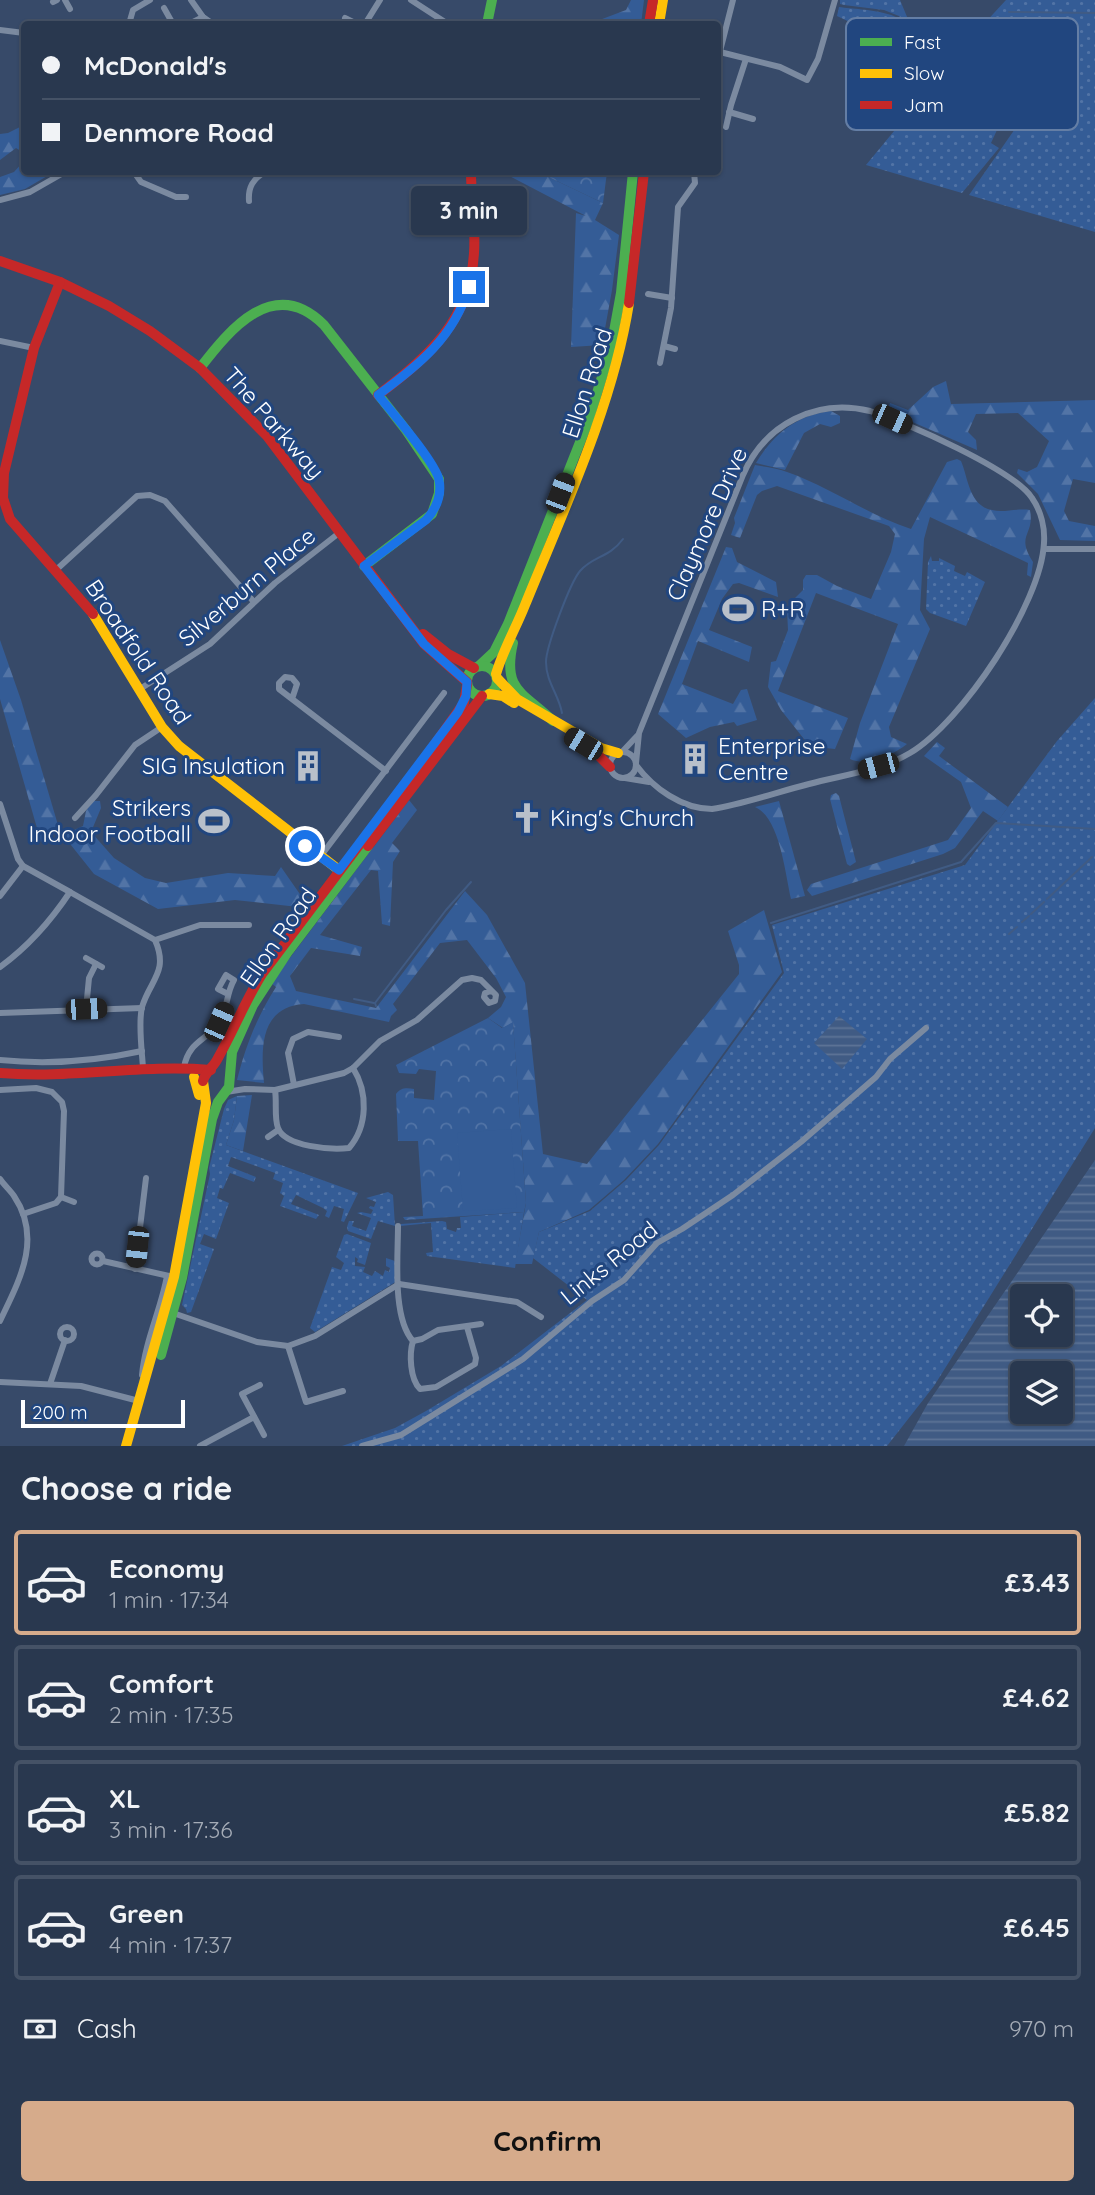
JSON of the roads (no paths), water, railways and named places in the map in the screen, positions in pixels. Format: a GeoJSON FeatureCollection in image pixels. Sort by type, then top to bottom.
{"type":"FeatureCollection","features":[{"type":"Feature","properties":{"kind":"main road"},"geometry":{"type":"LineString","coordinates":[[488,21],[492,0]]}},
{"type":"Feature","properties":{"kind":"main road"},"geometry":{"type":"LineString","coordinates":[[650,21],[653,0]]}},
{"type":"Feature","properties":{"kind":"main road"},"geometry":{"type":"LineString","coordinates":[[660,21],[663,0]]}},
{"type":"Feature","properties":{"kind":"main road"},"geometry":{"type":"LineString","coordinates":[[378,395],[431,352],[447,335],[462,308],[474,262],[471,175]]}},
{"type":"Feature","properties":{"kind":"main road","name":"Ellon Road"},"geometry":{"type":"LineString","coordinates":[[476,667],[494,652],[512,614],[604,373],[621,293],[633,175]]}},
{"type":"Feature","properties":{"kind":"main road","name":"Ellon Road"},"geometry":{"type":"LineString","coordinates":[[496,676],[501,657],[523,610],[578,473],[617,364],[627,323],[634,274],[644,175]]}},
{"type":"Feature","properties":{"kind":"main road","name":"The Parkway"},"geometry":{"type":"LineString","coordinates":[[0,261],[60,282],[124,315],[200,368],[267,436],[424,644],[467,683]]}},
{"type":"Feature","properties":{"kind":"main road","name":"Broadfold Road"},"geometry":{"type":"LineString","coordinates":[[60,282],[34,348],[7,460],[3,491],[10,519],[97,619],[162,727],[187,753],[339,870]]}},
{"type":"Feature","properties":{"kind":"main road"},"geometry":{"type":"LineString","coordinates":[[200,368],[229,332],[248,314],[266,307],[287,306],[307,312],[321,321],[437,473],[439,493],[434,511],[426,520],[364,566]]}},
{"type":"Feature","properties":{"kind":"main road"},"geometry":{"type":"LineString","coordinates":[[523,610],[508,661],[509,677],[518,693],[552,721]]}},
{"type":"Feature","properties":{"kind":"main road","name":"The Parkway"},"geometry":{"type":"LineString","coordinates":[[405,619],[448,654],[476,667]]}},
{"type":"Feature","properties":{"kind":"main road"},"geometry":{"type":"LineString","coordinates":[[610,767],[599,754],[506,698],[471,691],[467,683],[468,674],[476,667],[488,667],[514,697],[601,748],[620,753]]}},
{"type":"Feature","properties":{"kind":"main road"},"geometry":{"type":"LineString","coordinates":[[485,695],[495,687],[496,676]]}},
{"type":"Feature","properties":{"kind":"main road","name":"Ellon Road"},"geometry":{"type":"LineString","coordinates":[[211,1070],[262,974],[458,712],[466,696],[467,683]]}},
{"type":"Feature","properties":{"kind":"main road","name":"Ellon Road"},"geometry":{"type":"LineString","coordinates":[[229,1077],[232,1052],[253,1005],[288,953],[485,695]]}},
{"type":"Feature","properties":{"kind":"main road"},"geometry":{"type":"LineString","coordinates":[[184,1067],[205,1090],[214,1095],[225,1093]]}},
{"type":"Feature","properties":{"kind":"main road"},"geometry":{"type":"LineString","coordinates":[[0,1073],[46,1075],[184,1067],[222,1070],[229,1077],[230,1084],[216,1106],[212,1119],[174,1277],[126,1446]]}},
{"type":"Feature","properties":{"kind":"main road"},"geometry":{"type":"LineString","coordinates":[[132,1446],[173,1313],[174,1277],[206,1103],[204,1078],[211,1070]]}},
{"type":"Feature","properties":{"kind":"main road"},"geometry":{"type":"LineString","coordinates":[[194,1077],[201,1102],[194,1143],[195,1160]]}},
{"type":"Feature","properties":{"kind":"street"},"geometry":{"type":"LineString","coordinates":[[65,0],[70,9]]}},
{"type":"Feature","properties":{"kind":"street"},"geometry":{"type":"LineString","coordinates":[[130,21],[133,10],[150,0]]}},
{"type":"Feature","properties":{"kind":"street"},"geometry":{"type":"LineString","coordinates":[[191,0],[209,21]]}},
{"type":"Feature","properties":{"kind":"street"},"geometry":{"type":"LineString","coordinates":[[367,21],[380,0]]}},
{"type":"Feature","properties":{"kind":"street"},"geometry":{"type":"LineString","coordinates":[[411,0],[443,21]]}},
{"type":"Feature","properties":{"kind":"street"},"geometry":{"type":"LineString","coordinates":[[721,48],[733,0]]}},
{"type":"Feature","properties":{"kind":"street"},"geometry":{"type":"LineString","coordinates":[[721,56],[780,66],[807,80],[818,59],[835,0]]}},
{"type":"Feature","properties":{"kind":"street"},"geometry":{"type":"LineString","coordinates":[[164,8],[171,21]]}},
{"type":"Feature","properties":{"kind":"street"},"geometry":{"type":"LineString","coordinates":[[195,21],[203,17]]}},
{"type":"Feature","properties":{"kind":"street"},"geometry":{"type":"LineString","coordinates":[[345,18],[351,21]]}},
{"type":"Feature","properties":{"kind":"street"},"geometry":{"type":"LineString","coordinates":[[0,30],[21,33]]}},
{"type":"Feature","properties":{"kind":"street"},"geometry":{"type":"LineString","coordinates":[[726,127],[746,59]]}},
{"type":"Feature","properties":{"kind":"street"},"geometry":{"type":"LineString","coordinates":[[729,112],[753,119]]}},
{"type":"Feature","properties":{"kind":"street"},"geometry":{"type":"LineString","coordinates":[[0,201],[30,192],[60,175]]}},
{"type":"Feature","properties":{"kind":"street"},"geometry":{"type":"LineString","coordinates":[[136,175],[141,182],[175,200],[186,197]]}},
{"type":"Feature","properties":{"kind":"street"},"geometry":{"type":"LineString","coordinates":[[249,201],[248,192],[253,181],[261,175]]}},
{"type":"Feature","properties":{"kind":"street"},"geometry":{"type":"LineString","coordinates":[[660,363],[672,298],[677,212],[681,201],[695,183],[694,175]]}},
{"type":"Feature","properties":{"kind":"street"},"geometry":{"type":"LineString","coordinates":[[648,294],[672,298]]}},
{"type":"Feature","properties":{"kind":"street"},"geometry":{"type":"LineString","coordinates":[[0,341],[34,348]]}},
{"type":"Feature","properties":{"kind":"street"},"geometry":{"type":"LineString","coordinates":[[664,346],[675,349]]}},
{"type":"Feature","properties":{"kind":"street","name":"Claymore Drive"},"geometry":{"type":"LineString","coordinates":[[620,753],[630,746],[639,733],[749,461],[766,439],[784,424],[796,417],[831,408],[870,411],[986,463],[1014,480],[1030,495],[1042,521],[1044,549],[1033,584],[1008,638],[980,681],[943,725],[920,746],[892,762],[708,809],[688,805],[651,783]]}},
{"type":"Feature","properties":{"kind":"street"},"geometry":{"type":"LineString","coordinates":[[56,570],[136,496],[150,495],[164,501],[254,602]]}},
{"type":"Feature","properties":{"kind":"street","name":"Silverburn Place"},"geometry":{"type":"LineString","coordinates":[[140,688],[210,644],[293,568],[339,533]]}},
{"type":"Feature","properties":{"kind":"street"},"geometry":{"type":"LineString","coordinates":[[1044,549],[1095,549]]}},
{"type":"Feature","properties":{"kind":"street"},"geometry":{"type":"LineString","coordinates":[[320,857],[444,693]]}},
{"type":"Feature","properties":{"kind":"street"},"geometry":{"type":"LineString","coordinates":[[292,699],[386,771]]}},
{"type":"Feature","properties":{"kind":"street"},"geometry":{"type":"LineString","coordinates":[[75,818],[135,745],[162,727]]}},
{"type":"Feature","properties":{"kind":"street","name":"Claymore Drive"},"geometry":{"type":"LineString","coordinates":[[636,764],[639,733]]}},
{"type":"Feature","properties":{"kind":"street"},"geometry":{"type":"LineString","coordinates":[[620,753],[631,755],[651,783],[614,775],[610,767],[611,760],[620,753]]}},
{"type":"Feature","properties":{"kind":"street"},"geometry":{"type":"LineString","coordinates":[[625,778],[633,774],[636,764]]}},
{"type":"Feature","properties":{"kind":"street"},"geometry":{"type":"LineString","coordinates":[[0,804],[18,859],[23,866],[155,940],[161,958],[160,969],[142,1008],[143,1068]]}},
{"type":"Feature","properties":{"kind":"street"},"geometry":{"type":"LineString","coordinates":[[0,896],[23,866]]}},
{"type":"Feature","properties":{"kind":"street"},"geometry":{"type":"LineString","coordinates":[[0,967],[37,935],[70,892]]}},
{"type":"Feature","properties":{"kind":"street"},"geometry":{"type":"LineString","coordinates":[[155,940],[200,925],[246,927]]}},
{"type":"Feature","properties":{"kind":"street"},"geometry":{"type":"LineString","coordinates":[[86,958],[99,965],[89,978],[86,1009]]}},
{"type":"Feature","properties":{"kind":"street"},"geometry":{"type":"LineString","coordinates":[[225,1093],[245,1089],[275,1090],[344,1073],[353,1068],[380,1041],[412,1023],[462,979],[477,979],[485,983],[491,991]]}},
{"type":"Feature","properties":{"kind":"street"},"geometry":{"type":"LineString","coordinates":[[184,1067],[189,1051],[219,1022],[225,1009],[226,993]]}},
{"type":"Feature","properties":{"kind":"street"},"geometry":{"type":"LineString","coordinates":[[0,1013],[142,1008]]}},
{"type":"Feature","properties":{"kind":"street","name":"Links Road"},"geometry":{"type":"LineString","coordinates":[[362,1446],[401,1435],[523,1359],[592,1301],[624,1280],[658,1242],[733,1195],[801,1142],[876,1077],[890,1059],[926,1028]]}},
{"type":"Feature","properties":{"kind":"street"},"geometry":{"type":"LineString","coordinates":[[294,1085],[288,1053],[290,1042],[303,1033],[339,1037]]}},
{"type":"Feature","properties":{"kind":"street"},"geometry":{"type":"LineString","coordinates":[[323,1043],[325,1035]]}},
{"type":"Feature","properties":{"kind":"street"},"geometry":{"type":"LineString","coordinates":[[0,1060],[39,1062],[103,1059],[142,1051]]}},
{"type":"Feature","properties":{"kind":"street"},"geometry":{"type":"LineString","coordinates":[[349,1149],[360,1131],[363,1108],[362,1085],[353,1068]]}},
{"type":"Feature","properties":{"kind":"street"},"geometry":{"type":"LineString","coordinates":[[229,1077],[245,1089]]}},
{"type":"Feature","properties":{"kind":"street"},"geometry":{"type":"LineString","coordinates":[[0,1090],[36,1088],[51,1092],[62,1102],[64,1111],[61,1197],[56,1203],[23,1214]]}},
{"type":"Feature","properties":{"kind":"street"},"geometry":{"type":"LineString","coordinates":[[275,1090],[278,1130]]}},
{"type":"Feature","properties":{"kind":"street"},"geometry":{"type":"LineString","coordinates":[[278,1130],[299,1144],[349,1149]]}},
{"type":"Feature","properties":{"kind":"street"},"geometry":{"type":"LineString","coordinates":[[268,1137],[278,1130]]}},
{"type":"Feature","properties":{"kind":"street"},"geometry":{"type":"LineString","coordinates":[[349,1149],[353,1158]]}},
{"type":"Feature","properties":{"kind":"street"},"geometry":{"type":"LineString","coordinates":[[135,1269],[137,1225],[146,1178]]}},
{"type":"Feature","properties":{"kind":"street"},"geometry":{"type":"LineString","coordinates":[[0,1179],[14,1196],[23,1214],[28,1235],[28,1255],[23,1272],[0,1321]]}},
{"type":"Feature","properties":{"kind":"street"},"geometry":{"type":"LineString","coordinates":[[61,1197],[74,1202]]}},
{"type":"Feature","properties":{"kind":"street"},"geometry":{"type":"LineString","coordinates":[[398,1226],[403,1326],[413,1341],[410,1352],[416,1385],[420,1389],[436,1387],[475,1364],[476,1358],[467,1327]]}},
{"type":"Feature","properties":{"kind":"street"},"geometry":{"type":"LineString","coordinates":[[390,1247],[398,1251]]}},
{"type":"Feature","properties":{"kind":"street"},"geometry":{"type":"LineString","coordinates":[[103,1261],[174,1277]]}},
{"type":"Feature","properties":{"kind":"street"},"geometry":{"type":"LineString","coordinates":[[173,1313],[267,1345],[288,1346],[315,1336],[399,1284],[517,1302],[541,1317]]}},
{"type":"Feature","properties":{"kind":"street"},"geometry":{"type":"LineString","coordinates":[[413,1341],[438,1330],[481,1324]]}},
{"type":"Feature","properties":{"kind":"street"},"geometry":{"type":"LineString","coordinates":[[50,1384],[65,1340]]}},
{"type":"Feature","properties":{"kind":"street"},"geometry":{"type":"LineString","coordinates":[[288,1346],[306,1402],[343,1391]]}},
{"type":"Feature","properties":{"kind":"street"},"geometry":{"type":"LineString","coordinates":[[0,1382],[81,1386],[137,1401]]}},
{"type":"Feature","properties":{"kind":"street"},"geometry":{"type":"LineString","coordinates":[[260,1385],[242,1394],[264,1434]]}},
{"type":"Feature","properties":{"kind":"street"},"geometry":{"type":"LineString","coordinates":[[203,1445],[254,1417]]}},
{"type":"Feature","properties":{"kind":"waterway"},"geometry":{"type":"LineString","coordinates":[[1009,12],[1095,13]]}},
{"type":"Feature","properties":{"kind":"waterway"},"geometry":{"type":"LineString","coordinates":[[562,713],[550,682],[546,662],[554,630],[570,588],[580,571],[612,550],[623,539]]}},
{"type":"Feature","properties":{"kind":"waterway"},"geometry":{"type":"LineString","coordinates":[[771,923],[961,862],[996,823],[1095,829]]}},
{"type":"Feature","properties":{"kind":"waterway"},"geometry":{"type":"LineString","coordinates":[[1047,899],[1092,857]]}},
{"type":"Feature","properties":{"kind":"waterway"},"geometry":{"type":"LineString","coordinates":[[376,1006],[375,1003],[446,910],[471,882]]}},
{"type":"Feature","properties":{"kind":"waterway"},"geometry":{"type":"LineString","coordinates":[[1031,914],[1044,902]]}},
{"type":"Feature","properties":{"kind":"waterway"},"geometry":{"type":"LineString","coordinates":[[1022,922],[1029,916]]}},
{"type":"Feature","properties":{"kind":"waterway"},"geometry":{"type":"LineString","coordinates":[[1009,934],[1017,927]]}},
{"type":"Feature","properties":{"kind":"waterway"},"geometry":{"type":"LineString","coordinates":[[354,999],[374,1003]]}},
{"type":"Feature","properties":{"kind":"place","name":"R+R"},"geometry":{"type":"Point","coordinates":[738,609]}},
{"type":"Feature","properties":{"kind":"place","name":"Enterprise Centre"},"geometry":{"type":"Point","coordinates":[695,759]}},
{"type":"Feature","properties":{"kind":"place","name":"SIG Insulation"},"geometry":{"type":"Point","coordinates":[308,766]}},
{"type":"Feature","properties":{"kind":"place","name":"King's Church"},"geometry":{"type":"Point","coordinates":[527,818]}},
{"type":"Feature","properties":{"kind":"place","name":"Strikers Indoor Football"},"geometry":{"type":"Point","coordinates":[214,821]}}]}
